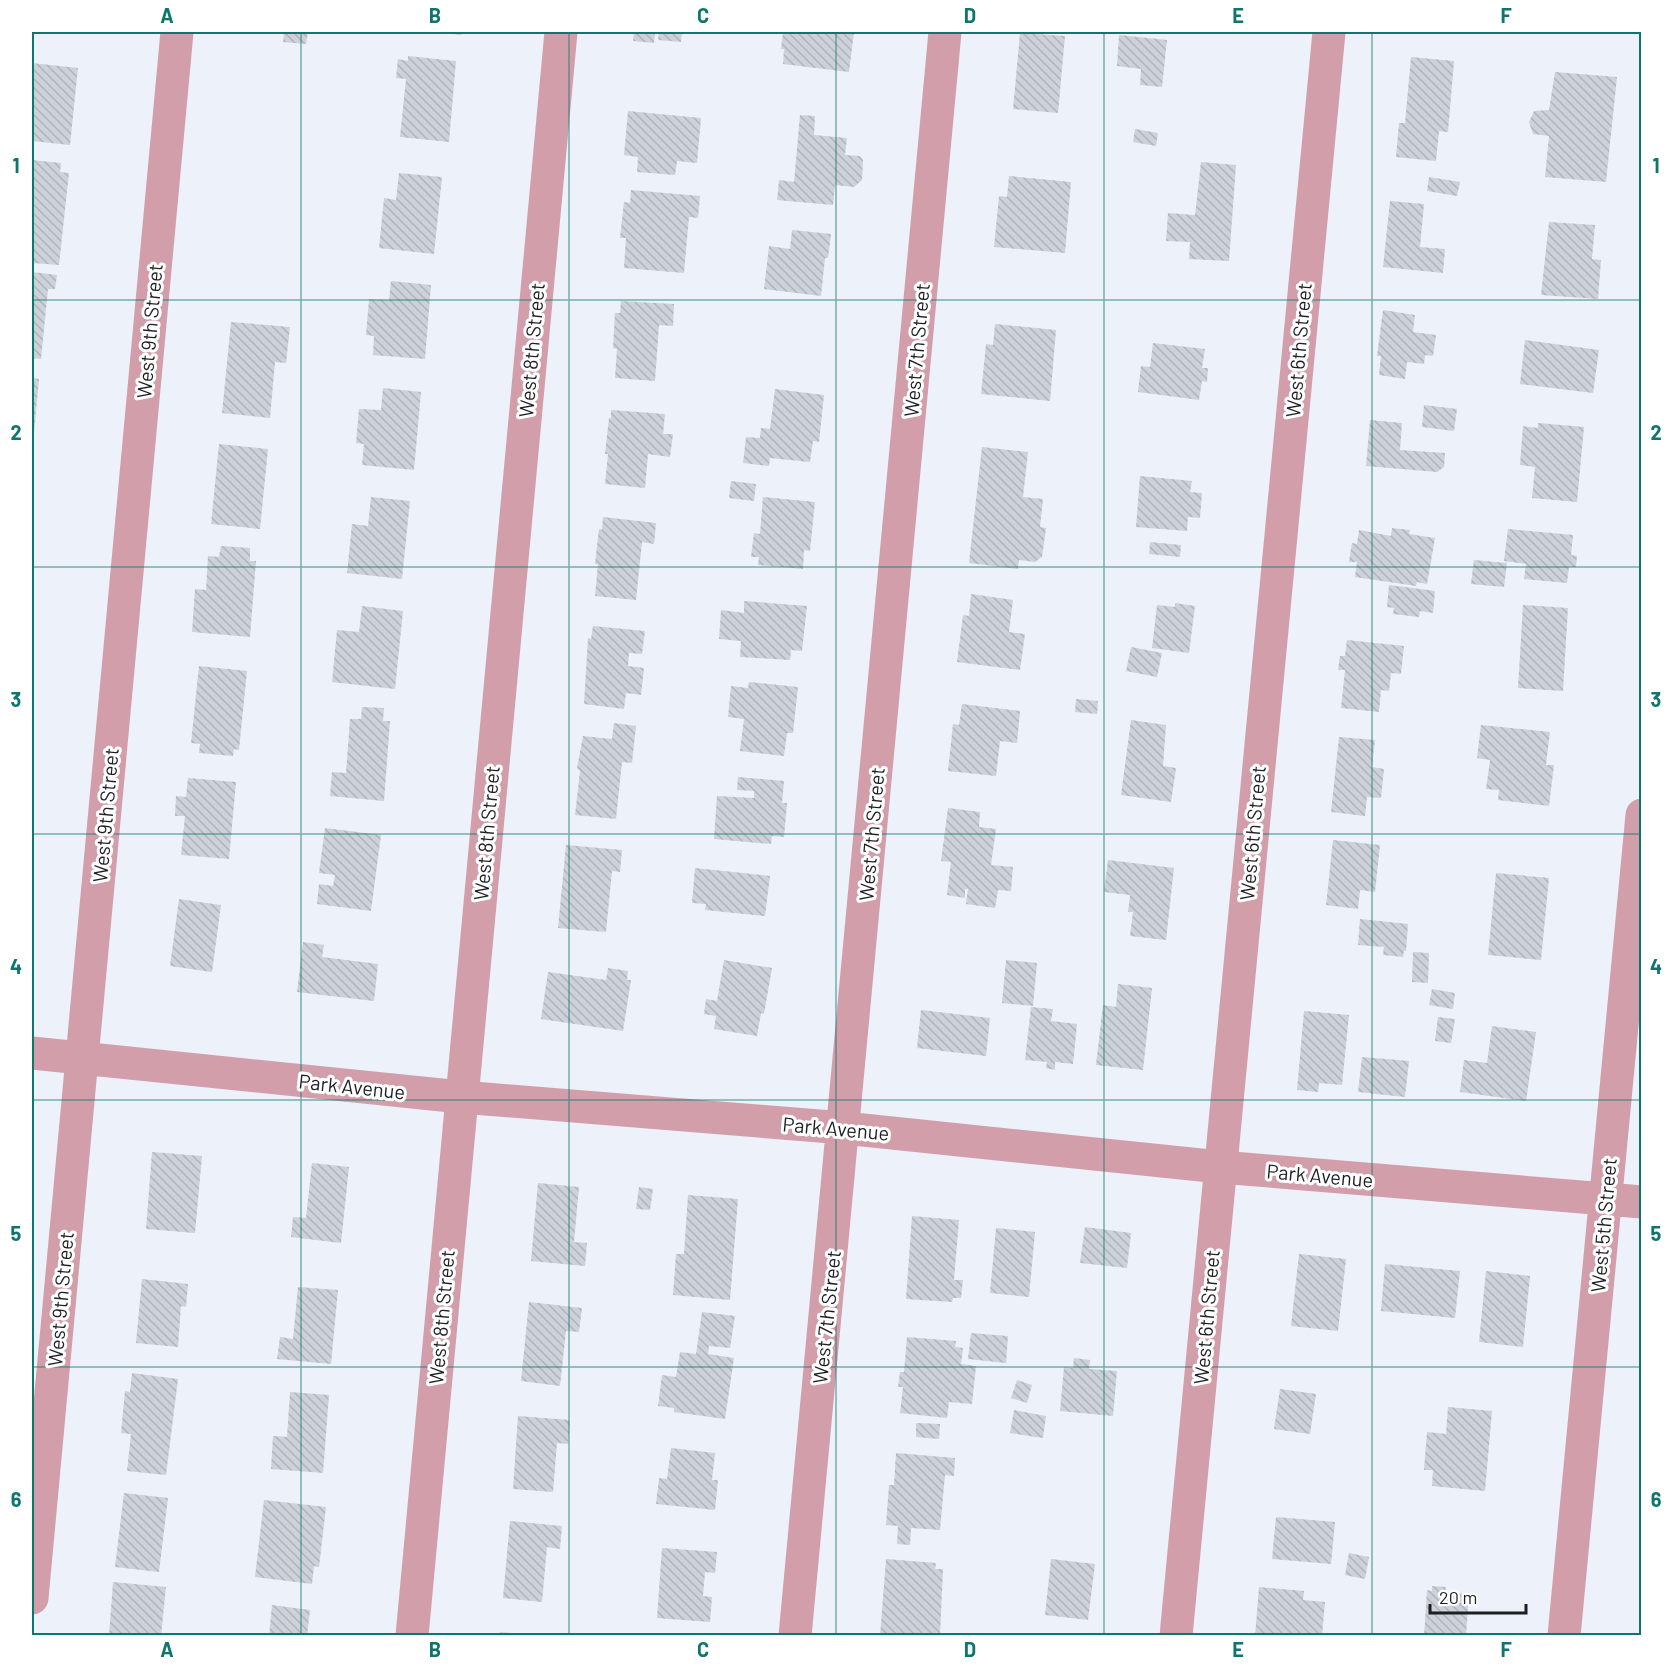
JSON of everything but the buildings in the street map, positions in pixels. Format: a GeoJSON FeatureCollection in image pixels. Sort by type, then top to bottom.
{"type":"FeatureCollection","features":[{"type":"Feature","properties":{"kind":"street","name":"West 9th Street"},"geometry":{"type":"LineString","coordinates":[[32,1598],[177,32]]}},
{"type":"Feature","properties":{"kind":"street","name":"West 8th Street"},"geometry":{"type":"LineString","coordinates":[[412,1635],[561,32]]}},
{"type":"Feature","properties":{"kind":"street","name":"West 7th Street"},"geometry":{"type":"LineString","coordinates":[[795,1635],[945,32]]}},
{"type":"Feature","properties":{"kind":"street","name":"West 6th Street"},"geometry":{"type":"LineString","coordinates":[[1176,1635],[1329,32]]}},
{"type":"Feature","properties":{"kind":"street","name":"West 5th Street"},"geometry":{"type":"LineString","coordinates":[[1564,1635],[1641,815]]}},
{"type":"Feature","properties":{"kind":"street","name":"Park Avenue"},"geometry":{"type":"LineString","coordinates":[[32,1053],[461,1097],[844,1128],[1220,1167],[1641,1202]]}}]}
